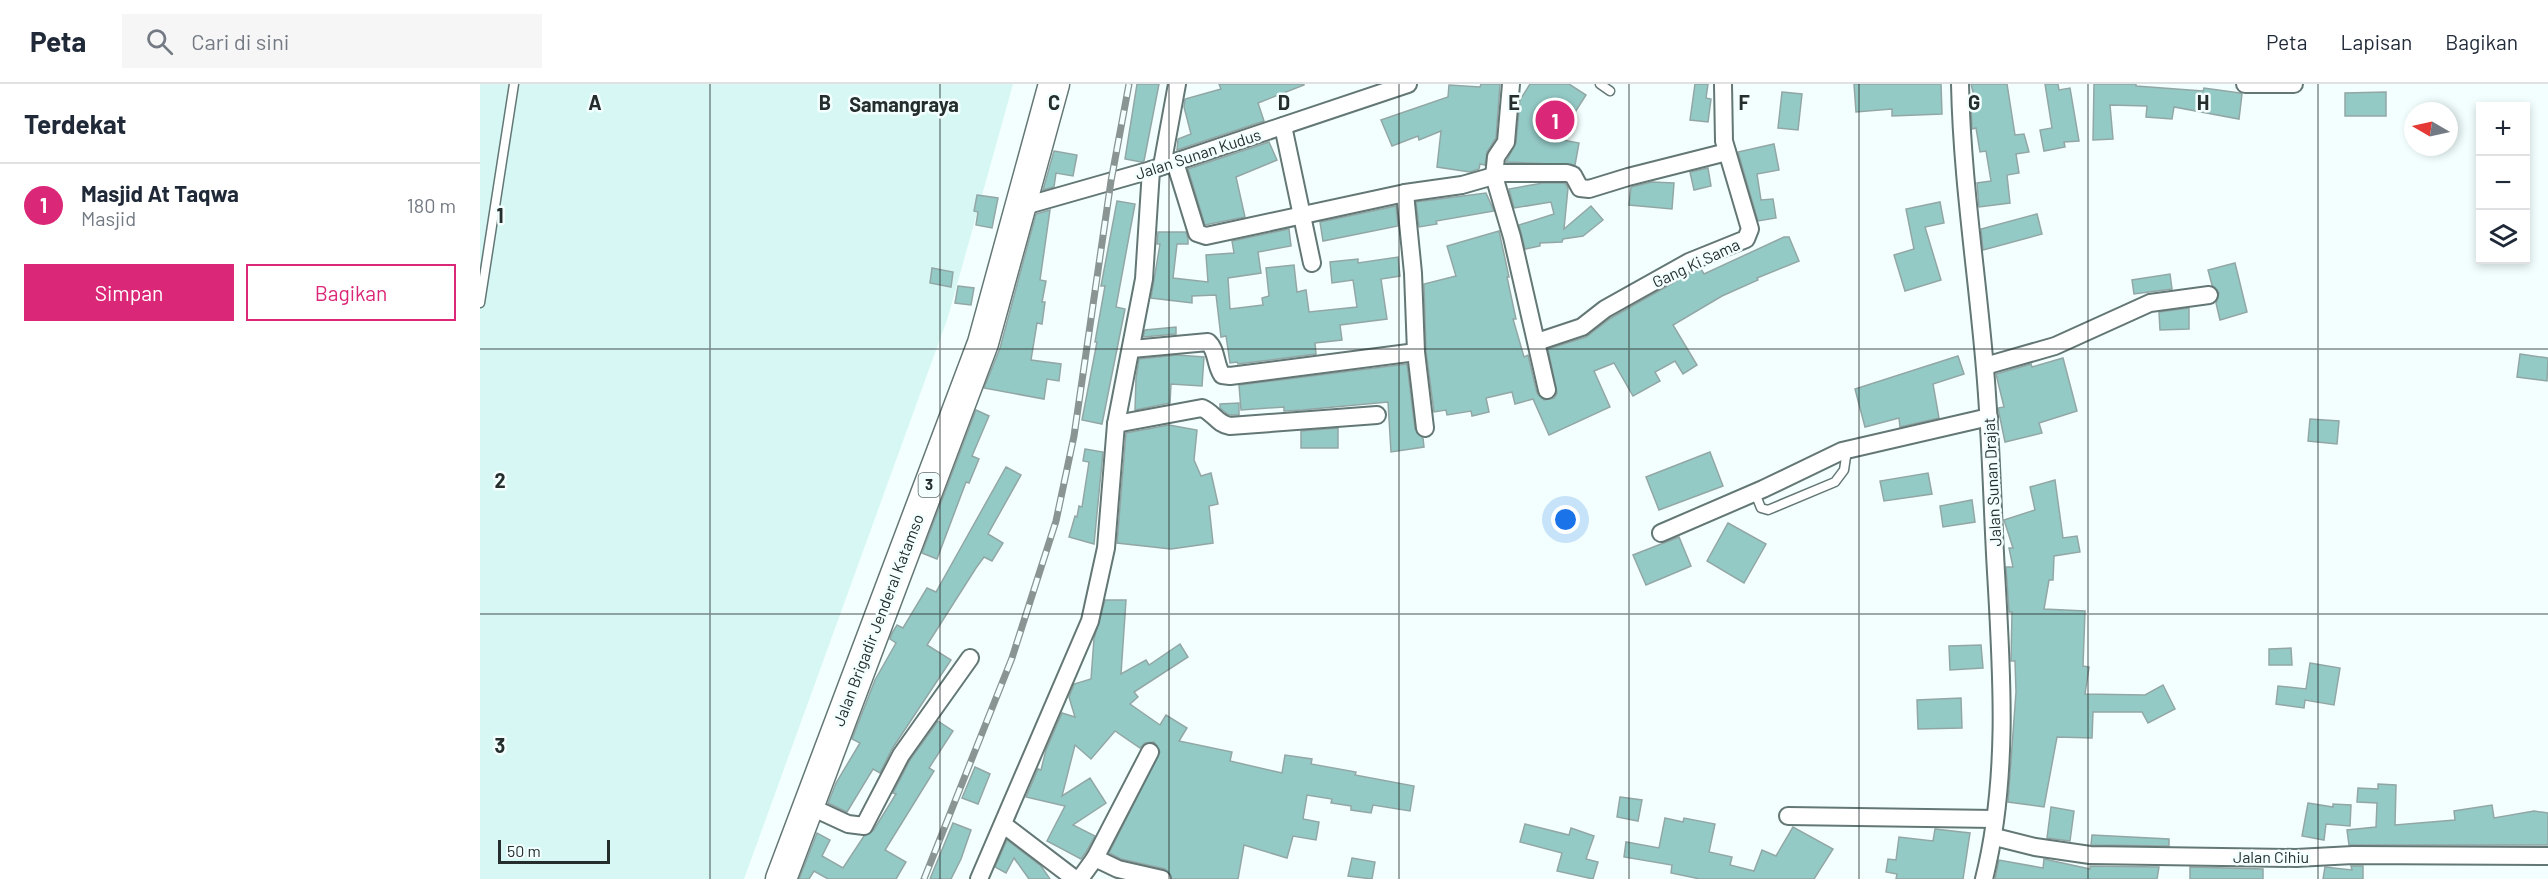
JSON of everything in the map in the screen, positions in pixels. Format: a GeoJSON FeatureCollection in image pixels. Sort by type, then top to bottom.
{"type":"FeatureCollection","features":[{"type":"Feature","properties":{"kind":"highway","name":"Jalan Brigadir Jenderal Katamso"},"geometry":{"type":"LineString","coordinates":[[781,879],[983,343],[1054,84]]}},
{"type":"Feature","properties":{"kind":"street"},"geometry":{"type":"LineString","coordinates":[[979,879],[1090,621],[1106,548],[1116,424],[1132,349],[1177,84]]}},
{"type":"Feature","properties":{"kind":"street","name":"Jalan Sunan Kudus"},"geometry":{"type":"LineString","coordinates":[[1021,207],[1163,166],[1408,84]]}},
{"type":"Feature","properties":{"kind":"street"},"geometry":{"type":"LineString","coordinates":[[1511,84],[1506,142],[1496,157],[1494,176],[1512,237],[1547,390]]}},
{"type":"Feature","properties":{"kind":"street","name":"Gang Ki Sama"},"geometry":{"type":"LineString","coordinates":[[1537,342],[1582,327],[1605,309],[1689,262],[1746,239],[1750,229],[1727,152],[1723,128],[1724,84]]}},
{"type":"Feature","properties":{"kind":"street","name":"Jalan Sunan Drajat"},"geometry":{"type":"LineString","coordinates":[[1960,84],[1965,181],[1989,417],[2002,711],[1995,837],[1984,879]]}},
{"type":"Feature","properties":{"kind":"street"},"geometry":{"type":"LineString","coordinates":[[2245,84],[2294,84]]}},
{"type":"Feature","properties":{"kind":"street"},"geometry":{"type":"LineString","coordinates":[[1283,126],[1312,264]]}},
{"type":"Feature","properties":{"kind":"street"},"geometry":{"type":"LineString","coordinates":[[1163,166],[1201,236],[1405,193],[1462,185],[1519,172],[1567,173],[1573,175],[1580,188],[1589,189],[1727,152]]}},
{"type":"Feature","properties":{"kind":"street"},"geometry":{"type":"LineString","coordinates":[[1405,193],[1413,273],[1416,352],[1425,428]]}},
{"type":"Feature","properties":{"kind":"street"},"geometry":{"type":"LineString","coordinates":[[1985,366],[2055,346],[2150,303],[2209,295]]}},
{"type":"Feature","properties":{"kind":"street"},"geometry":{"type":"LineString","coordinates":[[1132,349],[1208,342],[1213,346],[1217,369],[1222,375],[1230,376],[1416,352]]}},
{"type":"Feature","properties":{"kind":"street"},"geometry":{"type":"LineString","coordinates":[[1116,424],[1202,408],[1210,411],[1220,423],[1230,426],[1377,415]]}},
{"type":"Feature","properties":{"kind":"street"},"geometry":{"type":"LineString","coordinates":[[1661,533],[1847,450],[1989,417]]}},
{"type":"Feature","properties":{"kind":"street"},"geometry":{"type":"LineString","coordinates":[[809,806],[848,824],[864,826],[906,748],[969,658]]}},
{"type":"Feature","properties":{"kind":"street"},"geometry":{"type":"LineString","coordinates":[[1004,825],[1075,879],[1082,876],[1095,858],[1150,752]]}},
{"type":"Feature","properties":{"kind":"street"},"geometry":{"type":"LineString","coordinates":[[1788,816],[1995,819]]}},
{"type":"Feature","properties":{"kind":"street","name":"Jalan Cihiu"},"geometry":{"type":"LineString","coordinates":[[1995,837],[2090,855],[2296,858],[2353,855],[2548,856]]}},
{"type":"Feature","properties":{"kind":"street"},"geometry":{"type":"LineString","coordinates":[[1095,858],[1118,869],[1162,879]]}},
{"type":"Feature","properties":{"kind":"lane"},"geometry":{"type":"LineString","coordinates":[[480,303],[514,84]]}},
{"type":"Feature","properties":{"kind":"lane"},"geometry":{"type":"LineString","coordinates":[[1600,84],[1610,91]]}},
{"type":"Feature","properties":{"kind":"lane"},"geometry":{"type":"LineString","coordinates":[[1755,493],[1761,508],[1768,510],[1834,482],[1844,470],[1847,450]]}},
{"type":"Feature","properties":{"kind":"shaded area"},"geometry":{"type":"Polygon","coordinates":[[[480,84],[1013,84],[948,317],[744,879],[480,879],[480,84]]]}},
{"type":"Feature","properties":{"kind":"building"},"geometry":{"type":"Polygon","coordinates":[[[1137,84],[1159,84],[1144,161],[1141,162],[1125,159],[1137,84]]]}},
{"type":"Feature","properties":{"kind":"building"},"geometry":{"type":"Polygon","coordinates":[[[1219,84],[1304,85],[1258,103],[1264,121],[1177,150],[1178,139],[1191,134],[1184,107],[1185,99],[1221,89],[1219,84]]]}},
{"type":"Feature","properties":{"kind":"building"},"geometry":{"type":"Polygon","coordinates":[[[1481,84],[1500,84],[1496,138],[1487,152],[1485,165],[1480,164],[1479,169],[1470,172],[1437,167],[1441,131],[1419,140],[1418,136],[1392,146],[1381,120],[1448,97],[1449,85],[1480,87],[1481,84]]]}},
{"type":"Feature","properties":{"kind":"building"},"geometry":{"type":"Polygon","coordinates":[[[1530,84],[1569,84],[1586,95],[1558,139],[1579,143],[1575,165],[1506,162],[1516,143],[1520,100],[1530,84]]]}},
{"type":"Feature","properties":{"kind":"building"},"geometry":{"type":"Polygon","coordinates":[[[1695,84],[1708,84],[1706,98],[1711,99],[1708,122],[1690,120],[1695,84]]]}},
{"type":"Feature","properties":{"kind":"building"},"geometry":{"type":"Polygon","coordinates":[[[1854,84],[1941,84],[1942,114],[1892,116],[1892,109],[1856,112],[1854,84]]]}},
{"type":"Feature","properties":{"kind":"building"},"geometry":{"type":"Polygon","coordinates":[[[1971,84],[2007,84],[2015,135],[2024,134],[2029,152],[2016,154],[2019,173],[2007,175],[2010,203],[1979,207],[1977,183],[1991,181],[1986,151],[1980,152],[1976,128],[1972,129],[1971,105],[1976,104],[1971,84]]]}},
{"type":"Feature","properties":{"kind":"building"},"geometry":{"type":"Polygon","coordinates":[[[2045,84],[2058,84],[2059,90],[2070,88],[2079,141],[2064,142],[2065,147],[2044,151],[2040,130],[2052,128],[2045,84]]]}},
{"type":"Feature","properties":{"kind":"building"},"geometry":{"type":"Polygon","coordinates":[[[2094,84],[2136,84],[2136,86],[2203,91],[2204,88],[2240,93],[2242,94],[2239,119],[2174,107],[2172,119],[2146,117],[2147,106],[2110,105],[2113,139],[2093,140],[2094,84]]]}},
{"type":"Feature","properties":{"kind":"building"},"geometry":{"type":"Polygon","coordinates":[[[1782,92],[1802,94],[1798,130],[1778,128],[1782,92]]]}},
{"type":"Feature","properties":{"kind":"building"},"geometry":{"type":"Polygon","coordinates":[[[2386,92],[2386,116],[2345,116],[2345,93],[2386,92]]]}},
{"type":"Feature","properties":{"kind":"building"},"geometry":{"type":"Polygon","coordinates":[[[1269,142],[1277,160],[1236,177],[1245,217],[1205,225],[1188,169],[1269,142]]]}},
{"type":"Feature","properties":{"kind":"building"},"geometry":{"type":"Polygon","coordinates":[[[1774,144],[1779,170],[1757,174],[1761,200],[1773,199],[1776,218],[1758,221],[1738,152],[1774,144]]]}},
{"type":"Feature","properties":{"kind":"building"},"geometry":{"type":"Polygon","coordinates":[[[1054,151],[1077,155],[1073,176],[1056,173],[1054,187],[1043,190],[1054,151]]]}},
{"type":"Feature","properties":{"kind":"building"},"geometry":{"type":"Polygon","coordinates":[[[1708,168],[1711,186],[1694,190],[1690,172],[1708,168]]]}},
{"type":"Feature","properties":{"kind":"building"},"geometry":{"type":"Polygon","coordinates":[[[1652,182],[1674,183],[1672,209],[1629,205],[1631,187],[1652,182]]]}},
{"type":"Feature","properties":{"kind":"building"},"geometry":{"type":"Polygon","coordinates":[[[1543,183],[1565,183],[1568,188],[1564,229],[1591,206],[1603,220],[1583,236],[1563,239],[1562,242],[1540,243],[1540,246],[1525,249],[1519,225],[1554,214],[1551,202],[1514,208],[1509,189],[1543,183]]]}},
{"type":"Feature","properties":{"kind":"building"},"geometry":{"type":"Polygon","coordinates":[[[1486,193],[1494,211],[1436,221],[1437,224],[1419,227],[1416,202],[1486,193]]]}},
{"type":"Feature","properties":{"kind":"building"},"geometry":{"type":"Polygon","coordinates":[[[977,195],[998,198],[992,228],[976,225],[978,212],[974,211],[977,195]]]}},
{"type":"Feature","properties":{"kind":"building"},"geometry":{"type":"Polygon","coordinates":[[[1117,201],[1135,204],[1116,307],[1125,309],[1102,424],[1082,420],[1097,342],[1095,342],[1105,286],[1101,286],[1117,201]]]}},
{"type":"Feature","properties":{"kind":"building"},"geometry":{"type":"Polygon","coordinates":[[[1940,202],[1944,223],[1925,227],[1941,280],[1905,291],[1894,255],[1914,249],[1906,209],[1940,202]]]}},
{"type":"Feature","properties":{"kind":"building"},"geometry":{"type":"Polygon","coordinates":[[[1396,206],[1398,226],[1323,241],[1320,222],[1396,206]]]}},
{"type":"Feature","properties":{"kind":"building"},"geometry":{"type":"Polygon","coordinates":[[[1050,210],[1040,280],[1046,281],[1042,302],[1045,302],[1042,324],[1037,323],[1031,360],[1061,364],[1059,381],[1047,379],[1044,399],[984,388],[1000,348],[1036,214],[1050,210]]]}},
{"type":"Feature","properties":{"kind":"building"},"geometry":{"type":"Polygon","coordinates":[[[2037,214],[2042,234],[1983,250],[1981,229],[2037,214]]]}},
{"type":"Feature","properties":{"kind":"building"},"geometry":{"type":"Polygon","coordinates":[[[1289,229],[1291,246],[1258,252],[1261,273],[1228,278],[1230,309],[1263,305],[1262,298],[1269,296],[1266,268],[1294,265],[1297,292],[1306,290],[1309,312],[1357,307],[1353,280],[1332,283],[1330,262],[1358,259],[1358,263],[1398,257],[1400,276],[1381,279],[1387,319],[1340,325],[1342,340],[1315,343],[1316,354],[1238,364],[1237,362],[1230,363],[1226,336],[1221,337],[1216,295],[1192,296],[1192,303],[1151,298],[1160,244],[1157,244],[1158,232],[1186,232],[1188,244],[1177,244],[1173,278],[1208,282],[1206,255],[1234,253],[1232,241],[1289,229]]]}},
{"type":"Feature","properties":{"kind":"building"},"geometry":{"type":"Polygon","coordinates":[[[1499,231],[1516,319],[1513,319],[1524,357],[1528,355],[1537,393],[1544,400],[1554,398],[1557,393],[1548,349],[1586,337],[1611,318],[1694,271],[1701,269],[1704,274],[1784,237],[1789,237],[1799,261],[1757,278],[1758,280],[1722,296],[1673,325],[1697,365],[1683,374],[1675,361],[1655,372],[1660,381],[1633,396],[1614,363],[1594,371],[1610,407],[1549,435],[1533,399],[1515,404],[1512,392],[1486,398],[1489,412],[1472,416],[1471,411],[1447,415],[1446,410],[1434,412],[1426,351],[1424,284],[1456,276],[1447,246],[1499,231]]]}},
{"type":"Feature","properties":{"kind":"building"},"geometry":{"type":"Polygon","coordinates":[[[2235,263],[2247,312],[2220,320],[2216,303],[2219,293],[2212,285],[2208,270],[2235,263]]]}},
{"type":"Feature","properties":{"kind":"building"},"geometry":{"type":"Polygon","coordinates":[[[932,268],[953,272],[951,287],[930,283],[932,268]]]}},
{"type":"Feature","properties":{"kind":"building"},"geometry":{"type":"Polygon","coordinates":[[[2170,274],[2172,289],[2134,294],[2132,280],[2170,274]]]}},
{"type":"Feature","properties":{"kind":"building"},"geometry":{"type":"Polygon","coordinates":[[[958,286],[974,288],[971,305],[955,303],[958,286]]]}},
{"type":"Feature","properties":{"kind":"building"},"geometry":{"type":"Polygon","coordinates":[[[2189,308],[2189,329],[2160,330],[2159,312],[2189,308]]]}},
{"type":"Feature","properties":{"kind":"building"},"geometry":{"type":"Polygon","coordinates":[[[1176,327],[1176,334],[1143,337],[1145,330],[1176,327]]]}},
{"type":"Feature","properties":{"kind":"building"},"geometry":{"type":"Polygon","coordinates":[[[2520,354],[2548,358],[2547,381],[2517,377],[2520,354]]]}},
{"type":"Feature","properties":{"kind":"building"},"geometry":{"type":"Polygon","coordinates":[[[1177,355],[1204,357],[1202,386],[1171,384],[1170,403],[1135,410],[1139,359],[1177,355]]]}},
{"type":"Feature","properties":{"kind":"building"},"geometry":{"type":"Polygon","coordinates":[[[1958,356],[1964,374],[1933,384],[1939,418],[1900,427],[1899,418],[1865,427],[1855,389],[1958,356]]]}},
{"type":"Feature","properties":{"kind":"building"},"geometry":{"type":"Polygon","coordinates":[[[2063,358],[2077,411],[2039,423],[2042,433],[2005,442],[1998,408],[2004,407],[1996,374],[2063,358]]]}},
{"type":"Feature","properties":{"kind":"building"},"geometry":{"type":"Polygon","coordinates":[[[1407,364],[1415,429],[1423,438],[1424,447],[1391,452],[1388,402],[1284,411],[1284,407],[1241,410],[1239,385],[1407,364]]]}},
{"type":"Feature","properties":{"kind":"building"},"geometry":{"type":"Polygon","coordinates":[[[1239,403],[1239,415],[1229,415],[1220,408],[1220,404],[1239,403]]]}},
{"type":"Feature","properties":{"kind":"building"},"geometry":{"type":"Polygon","coordinates":[[[976,410],[989,416],[972,456],[979,459],[969,483],[966,482],[937,559],[922,553],[976,410]]]}},
{"type":"Feature","properties":{"kind":"building"},"geometry":{"type":"Polygon","coordinates":[[[2310,419],[2339,421],[2337,444],[2308,441],[2310,419]]]}},
{"type":"Feature","properties":{"kind":"building"},"geometry":{"type":"Polygon","coordinates":[[[1169,425],[1197,430],[1194,460],[1201,476],[1211,473],[1218,504],[1209,506],[1213,543],[1171,549],[1117,543],[1126,433],[1169,425]]]}},
{"type":"Feature","properties":{"kind":"building"},"geometry":{"type":"Polygon","coordinates":[[[1338,428],[1338,448],[1301,448],[1301,431],[1338,428]]]}},
{"type":"Feature","properties":{"kind":"building"},"geometry":{"type":"Polygon","coordinates":[[[1085,449],[1103,452],[1094,544],[1069,537],[1079,506],[1082,507],[1089,462],[1083,461],[1085,449]]]}},
{"type":"Feature","properties":{"kind":"building"},"geometry":{"type":"Polygon","coordinates":[[[1710,452],[1723,486],[1659,510],[1646,477],[1710,452]]]}},
{"type":"Feature","properties":{"kind":"building"},"geometry":{"type":"Polygon","coordinates":[[[1006,467],[1021,475],[988,534],[1003,543],[992,561],[984,557],[927,645],[951,660],[892,749],[880,773],[873,769],[847,812],[828,803],[836,783],[860,743],[852,739],[875,680],[896,643],[890,639],[892,633],[897,625],[903,628],[927,588],[936,592],[1006,467]]]}},
{"type":"Feature","properties":{"kind":"building"},"geometry":{"type":"Polygon","coordinates":[[[1928,473],[1932,494],[1884,501],[1880,481],[1928,473]]]}},
{"type":"Feature","properties":{"kind":"building"},"geometry":{"type":"Polygon","coordinates":[[[2055,480],[2063,538],[2077,536],[2080,552],[2054,556],[2053,580],[2049,580],[2044,609],[2085,611],[2083,666],[2089,667],[2085,694],[2145,695],[2163,685],[2175,709],[2148,723],[2142,712],[2093,712],[2092,738],[2057,737],[2044,807],[2008,802],[2016,692],[2015,661],[2011,661],[2012,612],[2009,612],[2006,567],[2013,567],[2009,548],[2013,548],[2004,520],[2035,510],[2030,487],[2055,480]]]}},
{"type":"Feature","properties":{"kind":"building"},"geometry":{"type":"Polygon","coordinates":[[[1972,500],[1975,522],[1943,527],[1940,506],[1972,500]]]}},
{"type":"Feature","properties":{"kind":"building"},"geometry":{"type":"Polygon","coordinates":[[[1728,523],[1766,544],[1744,583],[1707,561],[1728,523]]]}},
{"type":"Feature","properties":{"kind":"building"},"geometry":{"type":"Polygon","coordinates":[[[1679,537],[1691,566],[1646,585],[1633,555],[1679,537]]]}},
{"type":"Feature","properties":{"kind":"building"},"geometry":{"type":"Polygon","coordinates":[[[1105,600],[1126,600],[1121,674],[1146,660],[1149,665],[1180,644],[1188,657],[1134,692],[1138,697],[1130,704],[1160,725],[1166,715],[1187,728],[1179,741],[1232,752],[1230,761],[1282,773],[1285,755],[1312,759],[1311,764],[1356,772],[1355,775],[1414,786],[1410,811],[1373,805],[1371,813],[1351,810],[1351,806],[1331,803],[1332,799],[1307,795],[1303,819],[1319,822],[1316,840],[1293,836],[1287,858],[1244,845],[1238,879],[1172,879],[1165,869],[1121,859],[1109,853],[1160,752],[1154,742],[1145,743],[1140,748],[1115,731],[1091,759],[1075,745],[1062,796],[1090,778],[1106,803],[1073,825],[1095,836],[1086,852],[1081,859],[1047,841],[1065,806],[1026,797],[1038,769],[1041,770],[1046,750],[1062,713],[1075,717],[1069,697],[1074,684],[1091,679],[1094,639],[1105,600]]]}},
{"type":"Feature","properties":{"kind":"building"},"geometry":{"type":"Polygon","coordinates":[[[1981,645],[1983,668],[1950,670],[1949,646],[1981,645]]]}},
{"type":"Feature","properties":{"kind":"building"},"geometry":{"type":"Polygon","coordinates":[[[2291,648],[2292,665],[2269,665],[2269,649],[2291,648]]]}},
{"type":"Feature","properties":{"kind":"building"},"geometry":{"type":"Polygon","coordinates":[[[2310,663],[2340,668],[2334,705],[2305,700],[2304,708],[2276,704],[2278,686],[2306,689],[2310,663]]]}},
{"type":"Feature","properties":{"kind":"building"},"geometry":{"type":"Polygon","coordinates":[[[1961,698],[1962,728],[1918,729],[1917,700],[1961,698]]]}},
{"type":"Feature","properties":{"kind":"building"},"geometry":{"type":"Polygon","coordinates":[[[938,721],[953,731],[929,768],[934,771],[885,850],[906,862],[896,879],[828,879],[814,871],[809,879],[799,879],[817,833],[830,840],[822,856],[843,868],[864,836],[873,831],[896,794],[893,793],[910,760],[938,721]]]}},
{"type":"Feature","properties":{"kind":"building"},"geometry":{"type":"Polygon","coordinates":[[[975,767],[990,774],[978,804],[962,798],[975,767]]]}},
{"type":"Feature","properties":{"kind":"building"},"geometry":{"type":"Polygon","coordinates":[[[2378,784],[2396,785],[2395,825],[2455,820],[2454,811],[2492,805],[2494,818],[2534,811],[2548,813],[2548,845],[2349,845],[2347,830],[2376,827],[2377,803],[2357,802],[2358,788],[2378,789],[2378,784]]]}},
{"type":"Feature","properties":{"kind":"building"},"geometry":{"type":"Polygon","coordinates":[[[1620,797],[1642,800],[1638,821],[1617,817],[1620,797]]]}},
{"type":"Feature","properties":{"kind":"building"},"geometry":{"type":"Polygon","coordinates":[[[2308,803],[2333,807],[2333,804],[2351,805],[2350,826],[2326,824],[2324,840],[2302,836],[2308,803]]]}},
{"type":"Feature","properties":{"kind":"building"},"geometry":{"type":"Polygon","coordinates":[[[2051,807],[2074,811],[2070,841],[2047,838],[2051,807]]]}},
{"type":"Feature","properties":{"kind":"building"},"geometry":{"type":"Polygon","coordinates":[[[1665,818],[1683,822],[1684,818],[1715,824],[1709,852],[1732,857],[1730,865],[1754,871],[1762,850],[1776,856],[1793,827],[1833,849],[1814,879],[1700,879],[1671,873],[1672,865],[1624,857],[1626,842],[1659,848],[1665,818]]]}},
{"type":"Feature","properties":{"kind":"building"},"geometry":{"type":"Polygon","coordinates":[[[953,823],[971,830],[961,859],[951,879],[930,879],[953,823]]]}},
{"type":"Feature","properties":{"kind":"building"},"geometry":{"type":"Polygon","coordinates":[[[1525,824],[1569,835],[1571,828],[1594,836],[1586,859],[1598,862],[1593,879],[1557,871],[1562,853],[1520,842],[1525,824]]]}},
{"type":"Feature","properties":{"kind":"building"},"geometry":{"type":"Polygon","coordinates":[[[1935,829],[1970,833],[1963,879],[1896,879],[1897,874],[1886,872],[1888,859],[1896,860],[1899,837],[1933,841],[1935,829]]]}},
{"type":"Feature","properties":{"kind":"building"},"geometry":{"type":"Polygon","coordinates":[[[2092,835],[2169,839],[2169,846],[2091,845],[2092,835]]]}},
{"type":"Feature","properties":{"kind":"building"},"geometry":{"type":"Polygon","coordinates":[[[1007,840],[1041,866],[1050,879],[1029,879],[1014,858],[1006,873],[995,867],[1007,840]]]}},
{"type":"Feature","properties":{"kind":"building"},"geometry":{"type":"Polygon","coordinates":[[[1352,858],[1375,862],[1372,879],[1348,876],[1352,858]]]}},
{"type":"Feature","properties":{"kind":"building"},"geometry":{"type":"Polygon","coordinates":[[[2044,859],[2090,869],[2090,866],[2159,867],[2157,879],[1995,879],[1999,860],[2043,868],[2044,859]]]}},
{"type":"Feature","properties":{"kind":"building"},"geometry":{"type":"Polygon","coordinates":[[[2351,866],[2363,866],[2363,879],[2323,879],[2325,867],[2352,870],[2351,866]]]}},
{"type":"Feature","properties":{"kind":"building"},"geometry":{"type":"Polygon","coordinates":[[[2190,867],[2263,869],[2263,879],[2190,879],[2190,867]]]}},
{"type":"Feature","properties":{"kind":"railway"},"geometry":{"type":"LineString","coordinates":[[924,879],[1012,658],[1056,521],[1074,436],[1111,181],[1129,84]]}},
{"type":"Feature","properties":{"kind":"place","name":"Masjid At Taqwa"},"geometry":{"type":"Point","coordinates":[1555,120]}},
{"type":"Feature","properties":{"kind":"district","name":"Samangraya"},"geometry":{"type":"Point","coordinates":[904,105]}}]}
